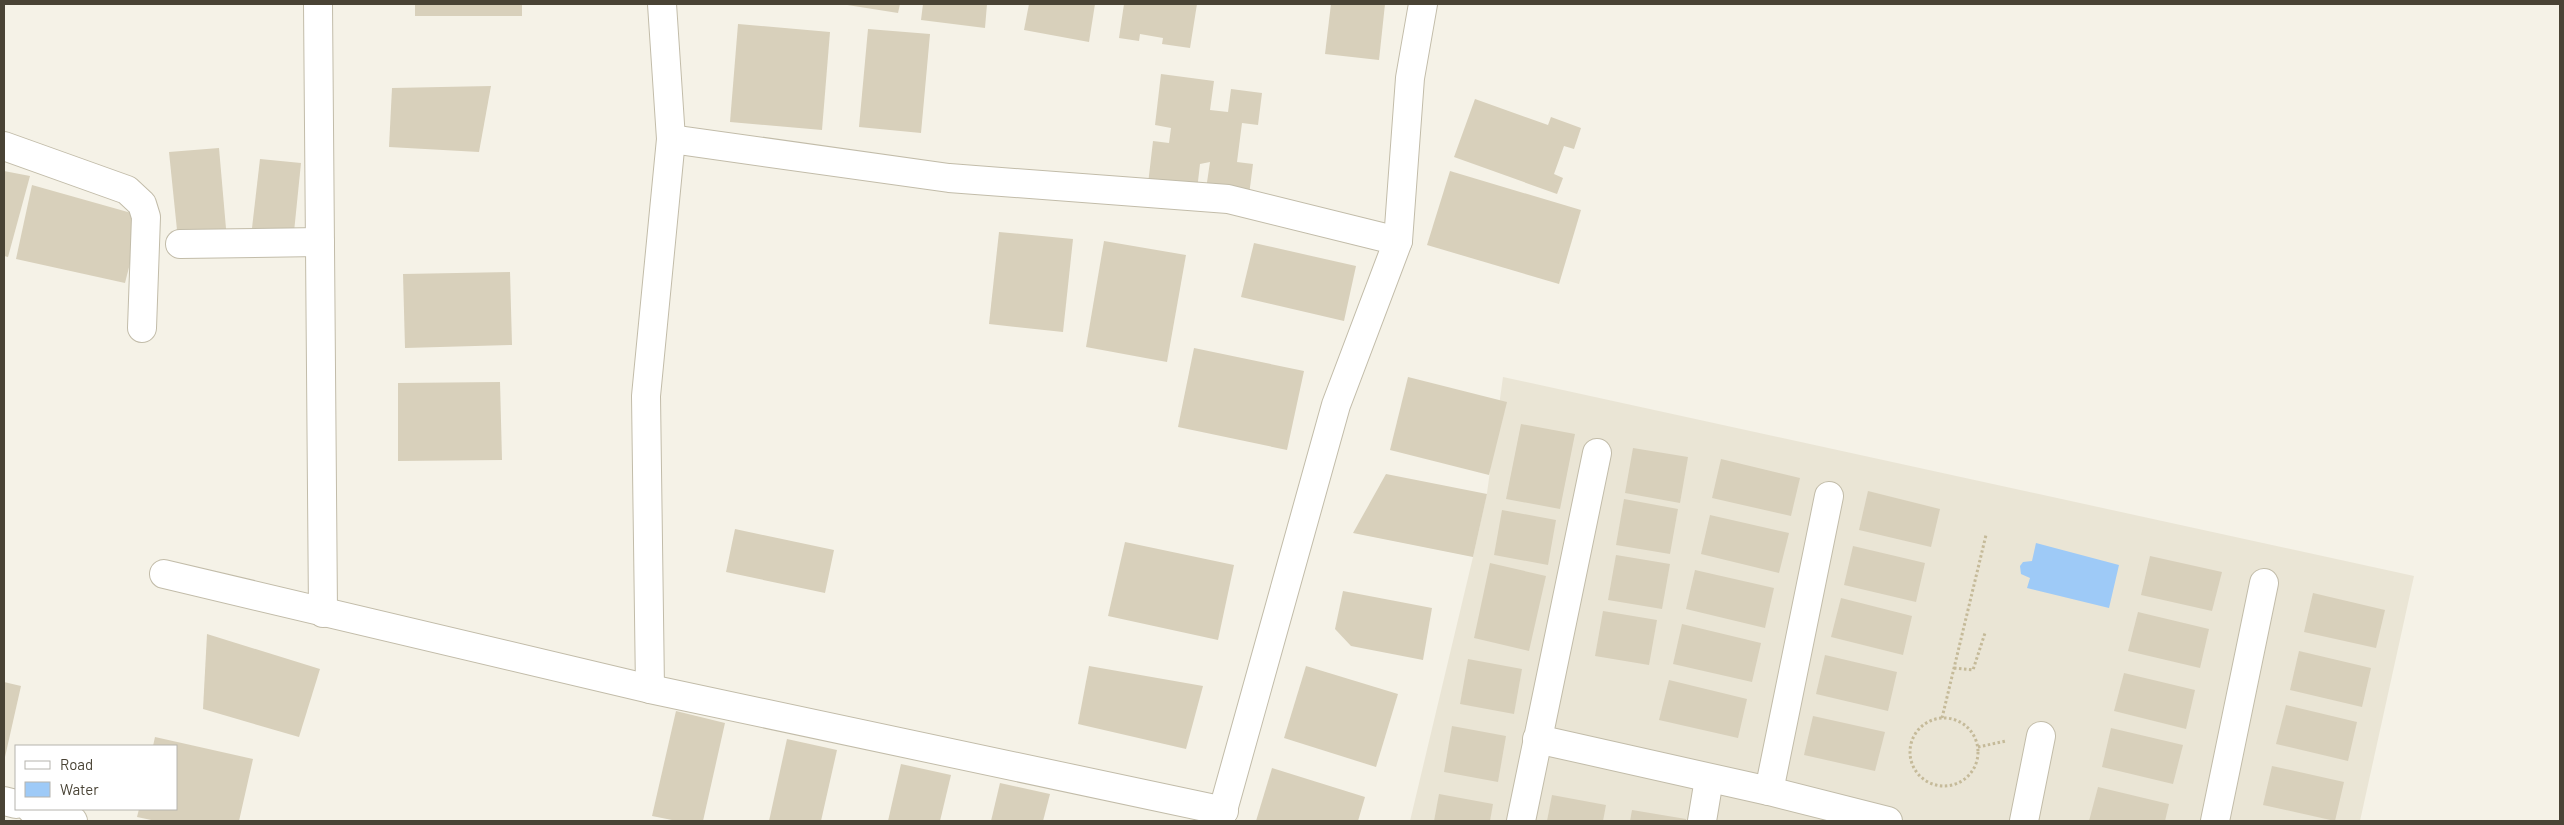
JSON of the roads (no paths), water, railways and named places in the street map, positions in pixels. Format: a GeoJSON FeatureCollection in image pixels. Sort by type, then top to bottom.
{"type":"FeatureCollection","features":[{"type":"Feature","properties":{"kind":"street"},"geometry":{"type":"LineString","coordinates":[[318,4],[323,613]]}},
{"type":"Feature","properties":{"kind":"street"},"geometry":{"type":"LineString","coordinates":[[650,689],[646,396],[671,139],[662,4]]}},
{"type":"Feature","properties":{"kind":"street"},"geometry":{"type":"LineString","coordinates":[[164,574],[650,689],[1222,816],[1336,405],[1398,242],[1410,78],[1423,4]]}},
{"type":"Feature","properties":{"kind":"street"},"geometry":{"type":"LineString","coordinates":[[671,139],[949,178],[1228,199],[1398,242]]}},
{"type":"Feature","properties":{"kind":"street"},"geometry":{"type":"LineString","coordinates":[[4,146],[127,190],[142,204],[146,217],[142,328]]}},
{"type":"Feature","properties":{"kind":"street"},"geometry":{"type":"LineString","coordinates":[[180,244],[320,242]]}},
{"type":"Feature","properties":{"kind":"street"},"geometry":{"type":"LineString","coordinates":[[1521,821],[1597,452]]}},
{"type":"Feature","properties":{"kind":"street"},"geometry":{"type":"LineString","coordinates":[[1769,791],[1829,496]]}},
{"type":"Feature","properties":{"kind":"street"},"geometry":{"type":"LineString","coordinates":[[2215,821],[2264,584]]}},
{"type":"Feature","properties":{"kind":"street"},"geometry":{"type":"LineString","coordinates":[[2024,821],[2042,736]]}},
{"type":"Feature","properties":{"kind":"street"},"geometry":{"type":"LineString","coordinates":[[1537,738],[1709,779],[1769,791],[1888,821]]}},
{"type":"Feature","properties":{"kind":"street"},"geometry":{"type":"LineString","coordinates":[[1702,821],[1709,779]]}},
{"type":"Feature","properties":{"kind":"street"},"geometry":{"type":"LineString","coordinates":[[34,810],[73,821]]}},
{"type":"Feature","properties":{"kind":"water"},"geometry":{"type":"Polygon","coordinates":[[[2036,543],[2119,565],[2109,608],[2027,588],[2030,578],[2021,574],[2020,566],[2023,562],[2032,561],[2036,543]]]}}]}
